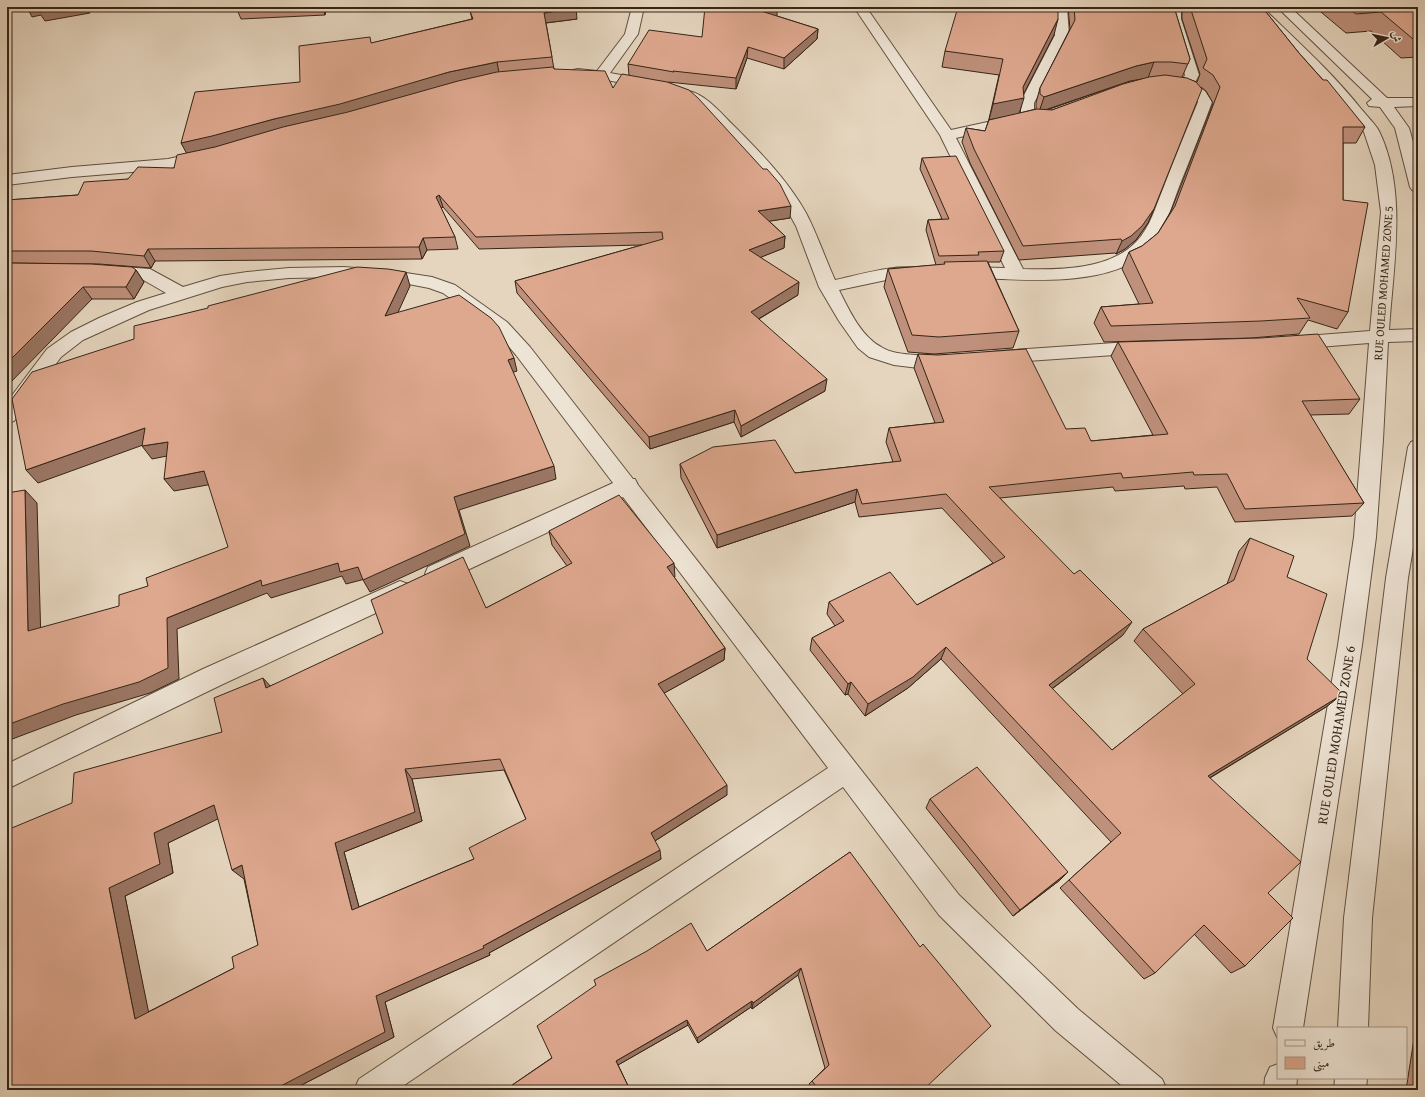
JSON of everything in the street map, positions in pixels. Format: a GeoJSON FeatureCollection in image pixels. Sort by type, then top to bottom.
{"type":"FeatureCollection","features":[{"type":"Feature","properties":{"kind":"street"},"geometry":{"type":"LineString","coordinates":[[601,75],[630,34],[638,7]]}},
{"type":"Feature","properties":{"kind":"street"},"geometry":{"type":"LineString","coordinates":[[860,7],[947,135],[1016,273]]}},
{"type":"Feature","properties":{"kind":"street"},"geometry":{"type":"LineString","coordinates":[[1061,7],[1062,35],[1027,103],[1026,110],[1027,113],[1032,116],[1043,118],[1070,109]]}},
{"type":"Feature","properties":{"kind":"street"},"geometry":{"type":"LineString","coordinates":[[1180,7],[1175,11],[1175,19],[1192,75],[1186,86]]}},
{"type":"Feature","properties":{"kind":"street","name":"RUE OULED MOHAMED ZONE 5"},"geometry":{"type":"LineString","coordinates":[[1255,7],[1323,74],[1350,104],[1371,131],[1383,165],[1390,212],[1379,336],[1373,440]]}},
{"type":"Feature","properties":{"kind":"street"},"geometry":{"type":"LineString","coordinates":[[1283,7],[1384,103],[1402,128],[1418,187]]}},
{"type":"Feature","properties":{"kind":"street"},"geometry":{"type":"LineString","coordinates":[[560,74],[584,73],[601,75],[669,88],[695,98],[707,108],[764,166],[787,194],[804,224],[828,287],[845,318],[869,348],[881,355],[898,359],[934,362],[957,360]]}},
{"type":"Feature","properties":{"kind":"street"},"geometry":{"type":"LineString","coordinates":[[950,272],[1040,275],[1079,272],[1110,266],[1128,256],[1144,244],[1158,221],[1205,102],[1203,96],[1186,86],[1179,84],[1160,84]]}},
{"type":"Feature","properties":{"kind":"street"},"geometry":{"type":"LineString","coordinates":[[1350,104],[1418,102]]}},
{"type":"Feature","properties":{"kind":"street"},"geometry":{"type":"LineString","coordinates":[[947,135],[1032,116]]}},
{"type":"Feature","properties":{"kind":"street"},"geometry":{"type":"LineString","coordinates":[[7,180],[72,172],[168,164],[220,153]]}},
{"type":"Feature","properties":{"kind":"street"},"geometry":{"type":"LineString","coordinates":[[92,270],[144,273],[180,293]]}},
{"type":"Feature","properties":{"kind":"street"},"geometry":{"type":"LineString","coordinates":[[7,416],[54,354],[77,336],[137,308],[180,293],[220,282],[248,277],[289,273],[344,272],[393,276],[432,283],[448,289],[501,326],[523,351],[628,485],[845,771],[949,905],[1067,1020],[1151,1090]]}},
{"type":"Feature","properties":{"kind":"street"},"geometry":{"type":"LineString","coordinates":[[828,287],[892,274],[928,272]]}},
{"type":"Feature","properties":{"kind":"street"},"geometry":{"type":"LineString","coordinates":[[1275,344],[1379,336],[1418,335]]}},
{"type":"Feature","properties":{"kind":"street"},"geometry":{"type":"LineString","coordinates":[[988,358],[1118,348],[1157,347]]}},
{"type":"Feature","properties":{"kind":"street","name":"RUE OULED MOHAMED ZONE 6"},"geometry":{"type":"LineString","coordinates":[[1288,1027],[1350,645],[1365,537],[1373,440]]}},
{"type":"Feature","properties":{"kind":"street"},"geometry":{"type":"LineString","coordinates":[[1353,1027],[1358,918],[1397,578],[1418,447]]}},
{"type":"Feature","properties":{"kind":"street"},"geometry":{"type":"LineString","coordinates":[[7,777],[212,678],[628,485]]}},
{"type":"Feature","properties":{"kind":"street"},"geometry":{"type":"LineString","coordinates":[[370,1090],[845,771]]}},
{"type":"Feature","properties":{"kind":"street"},"geometry":{"type":"LineString","coordinates":[[1280,1090],[1281,1079]]}},
{"type":"Feature","properties":{"kind":"street"},"geometry":{"type":"LineString","coordinates":[[1350,1090],[1351,1079]]}},
{"type":"Feature","properties":{"kind":"building"},"geometry":{"type":"Polygon","coordinates":[[[39,7],[66,7],[40,12],[39,7]]]}},
{"type":"Feature","properties":{"kind":"building"},"geometry":{"type":"Polygon","coordinates":[[[498,7],[576,8],[544,13],[552,57],[497,62],[449,72],[340,104],[181,143],[195,92],[300,82],[299,46],[370,37],[371,43],[473,19],[470,11],[498,7]]]}},
{"type":"Feature","properties":{"kind":"building"},"geometry":{"type":"Polygon","coordinates":[[[705,7],[777,7],[761,11],[818,29],[784,58],[748,47],[736,78],[673,71],[674,72],[628,64],[649,30],[702,37],[705,7]]]}},
{"type":"Feature","properties":{"kind":"building"},"geometry":{"type":"Polygon","coordinates":[[[958,7],[1058,7],[1058,19],[1023,87],[1024,98],[993,104],[1003,59],[945,51],[958,7]]]}},
{"type":"Feature","properties":{"kind":"building"},"geometry":{"type":"Polygon","coordinates":[[[1074,7],[1174,7],[1190,59],[1188,64],[1154,62],[1136,66],[1044,97],[1040,94],[1040,88],[1075,20],[1074,7]]]}},
{"type":"Feature","properties":{"kind":"building"},"geometry":{"type":"Polygon","coordinates":[[[1190,7],[1262,7],[1299,53],[1323,80],[1327,80],[1365,127],[1343,127],[1343,200],[1368,203],[1348,312],[1297,298],[1310,318],[1111,326],[1101,307],[1153,303],[1129,252],[1142,246],[1158,233],[1175,206],[1220,87],[1213,75],[1203,68],[1207,59],[1190,7]]]}},
{"type":"Feature","properties":{"kind":"building"},"geometry":{"type":"Polygon","coordinates":[[[1347,7],[1418,7],[1418,39],[1413,39],[1381,12],[1356,14],[1347,7]]]}},
{"type":"Feature","properties":{"kind":"building"},"geometry":{"type":"Polygon","coordinates":[[[553,67],[554,69],[605,71],[613,88],[622,74],[667,82],[689,90],[763,169],[767,169],[780,184],[791,206],[758,211],[785,236],[749,250],[799,282],[751,312],[827,379],[741,426],[735,410],[649,437],[515,281],[663,239],[662,232],[476,237],[439,195],[436,197],[455,237],[423,238],[419,247],[148,249],[144,256],[91,251],[7,251],[7,200],[78,195],[84,182],[128,179],[138,167],[174,168],[177,155],[215,147],[283,127],[348,112],[458,81],[497,72],[553,67]]]}},
{"type":"Feature","properties":{"kind":"building"},"geometry":{"type":"Polygon","coordinates":[[[1165,75],[1187,78],[1196,82],[1202,89],[1154,209],[1142,226],[1131,236],[1122,241],[1121,239],[1023,246],[974,149],[966,128],[985,131],[989,120],[1037,109],[1052,110],[1123,84],[1149,77],[1165,75]]]}},
{"type":"Feature","properties":{"kind":"building"},"geometry":{"type":"Polygon","coordinates":[[[956,156],[1004,251],[978,252],[979,255],[939,256],[928,220],[949,219],[922,158],[956,156]]]}},
{"type":"Feature","properties":{"kind":"building"},"geometry":{"type":"Polygon","coordinates":[[[987,261],[1019,331],[939,337],[912,335],[888,269],[945,264],[944,262],[987,261]]]}},
{"type":"Feature","properties":{"kind":"building"},"geometry":{"type":"Polygon","coordinates":[[[7,263],[91,264],[132,267],[136,270],[126,287],[83,287],[7,363],[7,263]]]}},
{"type":"Feature","properties":{"kind":"building"},"geometry":{"type":"Polygon","coordinates":[[[357,267],[406,272],[385,316],[459,295],[491,318],[499,327],[514,358],[508,360],[554,466],[454,497],[465,534],[363,580],[358,567],[340,572],[338,563],[262,586],[261,580],[167,618],[168,668],[139,682],[63,704],[7,725],[7,493],[25,490],[28,631],[119,606],[119,595],[148,586],[146,578],[228,547],[204,471],[164,479],[168,442],[142,446],[145,428],[26,470],[12,399],[32,372],[134,339],[134,326],[208,308],[208,306],[357,267]]]}},
{"type":"Feature","properties":{"kind":"building"},"geometry":{"type":"Polygon","coordinates":[[[1318,334],[1360,399],[1302,401],[1364,503],[1245,509],[1227,474],[1194,475],[1193,472],[1123,478],[1121,473],[989,487],[1074,574],[1080,570],[1132,622],[1049,685],[1112,750],[1195,684],[1143,629],[1234,580],[1250,538],[1294,556],[1287,577],[1327,594],[1307,659],[1340,691],[1340,696],[1208,776],[1301,862],[1268,893],[1293,918],[1245,966],[1204,925],[1155,973],[1069,880],[1121,833],[946,647],[913,677],[868,704],[851,682],[848,684],[812,638],[844,621],[829,602],[890,572],[917,605],[1005,557],[946,494],[862,504],[857,489],[717,535],[680,464],[713,447],[775,440],[795,473],[901,461],[889,428],[944,422],[918,354],[938,355],[1026,349],[1066,429],[1085,428],[1091,441],[1168,434],[1118,342],[1260,338],[1318,334]]]}},
{"type":"Feature","properties":{"kind":"building"},"geometry":{"type":"Polygon","coordinates":[[[619,495],[674,563],[667,567],[725,648],[658,684],[727,785],[651,833],[660,850],[483,946],[484,948],[376,996],[385,1032],[273,1090],[7,1090],[7,830],[72,803],[74,773],[222,732],[214,698],[263,678],[266,688],[383,633],[371,600],[463,557],[486,608],[572,563],[549,531],[619,495]],[[500,759],[405,769],[415,812],[335,843],[352,910],[474,859],[469,848],[526,819],[500,759]],[[214,805],[154,833],[160,864],[109,888],[135,1019],[234,968],[232,957],[258,945],[242,865],[232,870],[214,805]]]}},
{"type":"Feature","properties":{"kind":"building"},"geometry":{"type":"Polygon","coordinates":[[[977,767],[1068,872],[1020,910],[930,799],[977,767]]]}},
{"type":"Feature","properties":{"kind":"building"},"geometry":{"type":"Polygon","coordinates":[[[850,852],[920,947],[923,944],[991,1026],[923,1090],[819,1090],[812,1081],[829,1065],[801,968],[753,1003],[752,1001],[697,1038],[687,1020],[616,1061],[630,1090],[505,1090],[552,1058],[537,1026],[596,985],[594,980],[647,951],[691,923],[707,951],[850,852]]]}}]}
